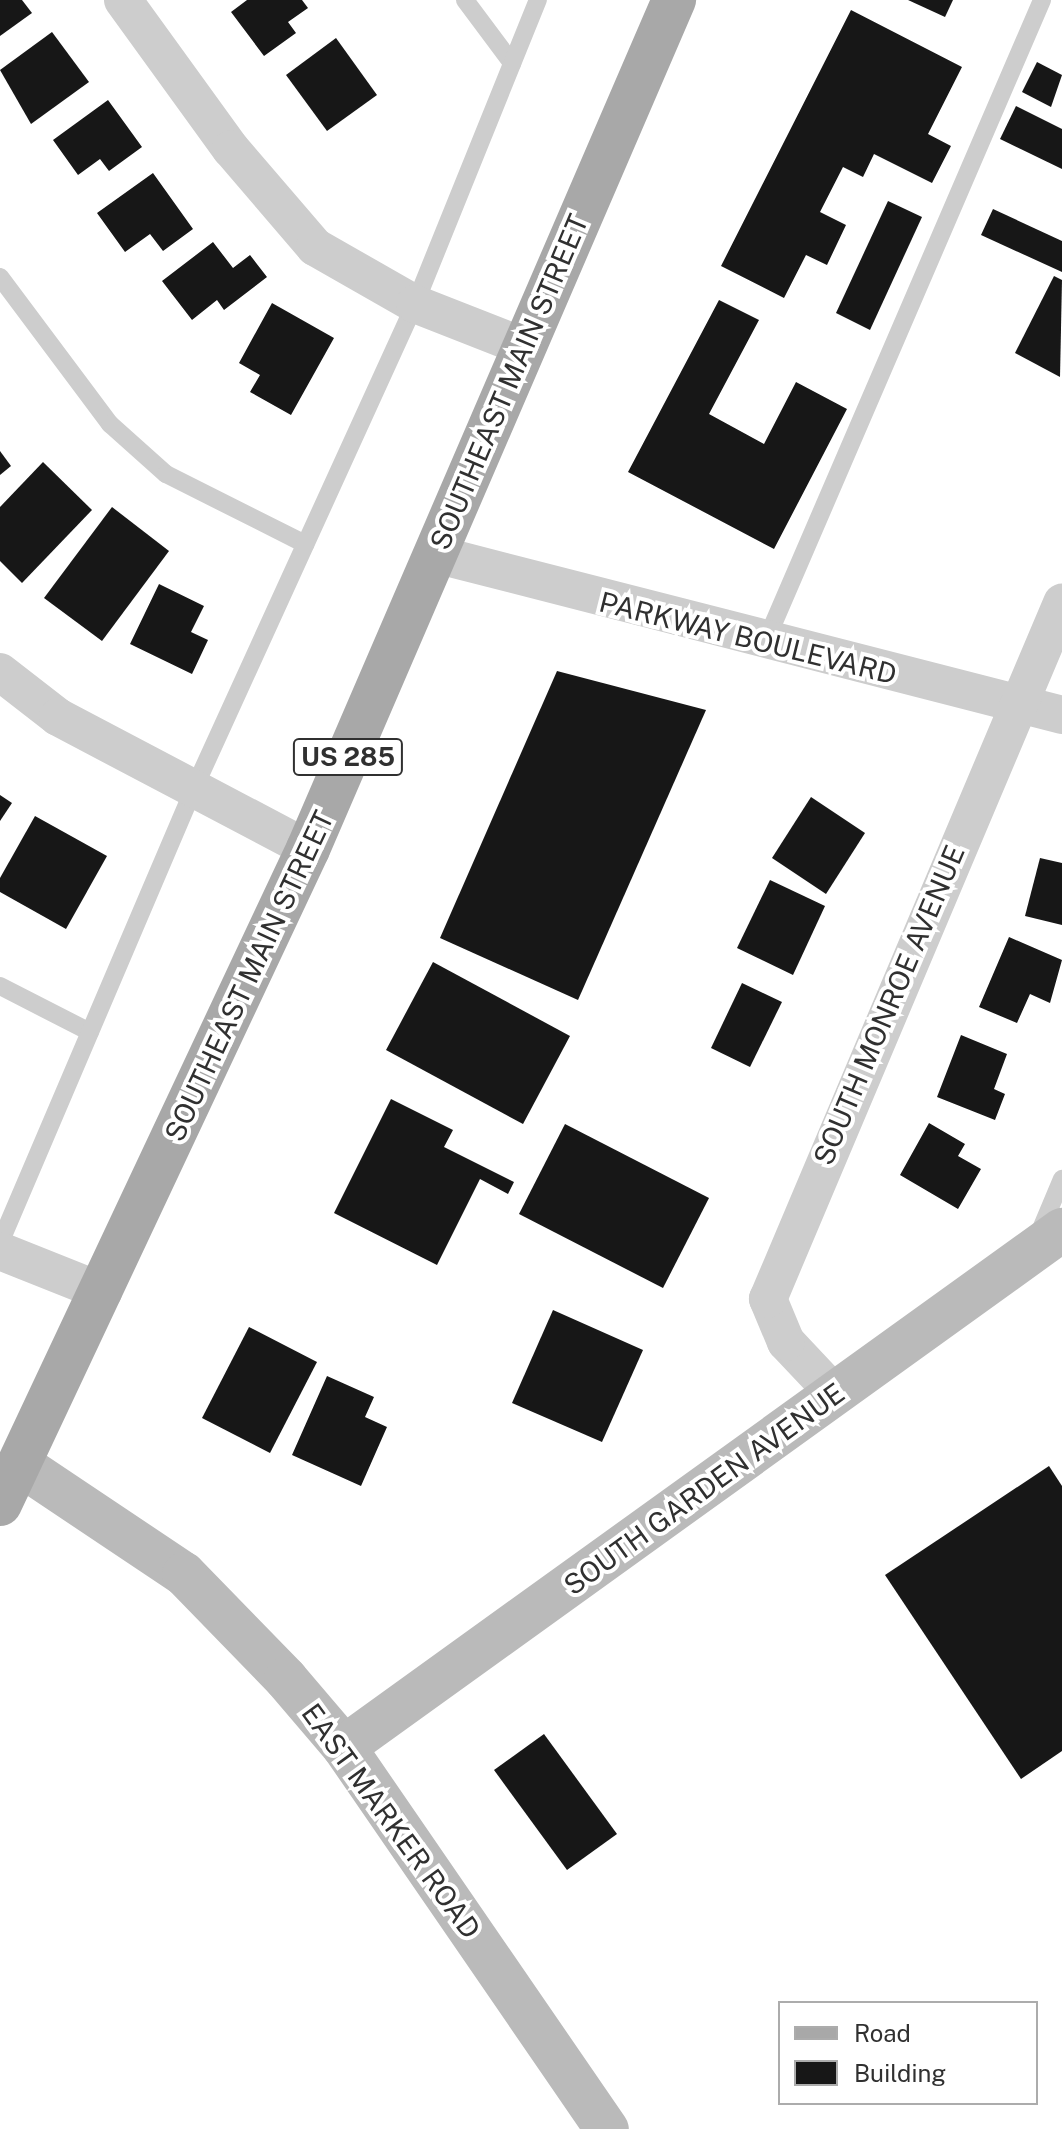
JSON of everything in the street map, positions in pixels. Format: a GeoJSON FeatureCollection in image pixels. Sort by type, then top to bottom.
{"type":"FeatureCollection","features":[{"type":"Feature","properties":{"kind":"main road","name":"SOUTHEAST MAIN STREET"},"geometry":{"type":"LineString","coordinates":[[0,1504],[103,1292],[308,849],[674,0]]}},
{"type":"Feature","properties":{"kind":"street"},"geometry":{"type":"LineString","coordinates":[[123,0],[231,149],[315,247],[415,304],[525,347]]}},
{"type":"Feature","properties":{"kind":"street","name":"PARKWAY BOULEVARD"},"geometry":{"type":"LineString","coordinates":[[435,554],[765,643],[1062,715]]}},
{"type":"Feature","properties":{"kind":"street","name":"SOUTH MONROE AVENUE"},"geometry":{"type":"LineString","coordinates":[[836,1395],[786,1342],[768,1299],[1062,603]]}},
{"type":"Feature","properties":{"kind":"street"},"geometry":{"type":"LineString","coordinates":[[0,672],[58,717],[192,793],[308,849]]}},
{"type":"Feature","properties":{"kind":"street","name":"SOUTH GARDEN AVENUE"},"geometry":{"type":"LineString","coordinates":[[344,1747],[1046,1241]]}},
{"type":"Feature","properties":{"kind":"street"},"geometry":{"type":"LineString","coordinates":[[0,1251],[103,1292]]}},
{"type":"Feature","properties":{"kind":"street","name":"EAST MARKER ROAD"},"geometry":{"type":"LineString","coordinates":[[21,1465],[184,1574],[344,1747],[607,2129]]}},
{"type":"Feature","properties":{"kind":"lane"},"geometry":{"type":"LineString","coordinates":[[465,0],[512,63]]}},
{"type":"Feature","properties":{"kind":"lane"},"geometry":{"type":"LineString","coordinates":[[0,1243],[192,793],[415,304],[538,0]]}},
{"type":"Feature","properties":{"kind":"lane"},"geometry":{"type":"LineString","coordinates":[[765,643],[1042,0]]}},
{"type":"Feature","properties":{"kind":"lane"},"geometry":{"type":"LineString","coordinates":[[0,277],[110,424],[166,474],[305,544]]}},
{"type":"Feature","properties":{"kind":"lane"},"geometry":{"type":"LineString","coordinates":[[0,986],[90,1032]]}},
{"type":"Feature","properties":{"kind":"lane"},"geometry":{"type":"LineString","coordinates":[[1046,1241],[1062,1179]]}},
{"type":"Feature","properties":{"kind":"building"},"geometry":{"type":"Polygon","coordinates":[[[0,0],[22,0],[32,13],[0,36],[0,0]]]}},
{"type":"Feature","properties":{"kind":"building"},"geometry":{"type":"Polygon","coordinates":[[[247,0],[302,0],[308,8],[288,22],[296,33],[264,56],[231,12],[247,0]]]}},
{"type":"Feature","properties":{"kind":"building"},"geometry":{"type":"Polygon","coordinates":[[[908,0],[953,0],[945,17],[908,0]]]}},
{"type":"Feature","properties":{"kind":"building"},"geometry":{"type":"Polygon","coordinates":[[[851,10],[962,67],[928,134],[951,146],[932,183],[874,154],[863,177],[843,167],[820,212],[846,225],[827,265],[806,255],[784,298],[721,266],[851,10]]]}},
{"type":"Feature","properties":{"kind":"building"},"geometry":{"type":"Polygon","coordinates":[[[52,32],[89,82],[31,124],[0,70],[52,32]]]}},
{"type":"Feature","properties":{"kind":"building"},"geometry":{"type":"Polygon","coordinates":[[[336,38],[377,95],[327,131],[286,75],[336,38]]]}},
{"type":"Feature","properties":{"kind":"building"},"geometry":{"type":"Polygon","coordinates":[[[1037,62],[1062,75],[1051,107],[1022,92],[1037,62]]]}},
{"type":"Feature","properties":{"kind":"building"},"geometry":{"type":"Polygon","coordinates":[[[108,100],[142,147],[109,171],[100,159],[78,175],[53,140],[108,100]]]}},
{"type":"Feature","properties":{"kind":"building"},"geometry":{"type":"Polygon","coordinates":[[[1016,106],[1062,129],[1062,169],[1000,139],[1016,106]]]}},
{"type":"Feature","properties":{"kind":"building"},"geometry":{"type":"Polygon","coordinates":[[[153,173],[193,229],[163,251],[150,234],[125,252],[97,213],[153,173]]]}},
{"type":"Feature","properties":{"kind":"building"},"geometry":{"type":"Polygon","coordinates":[[[888,201],[922,217],[870,330],[836,313],[888,201]]]}},
{"type":"Feature","properties":{"kind":"building"},"geometry":{"type":"Polygon","coordinates":[[[993,209],[1062,241],[1062,272],[981,235],[993,209]]]}},
{"type":"Feature","properties":{"kind":"building"},"geometry":{"type":"Polygon","coordinates":[[[213,242],[233,268],[250,255],[267,277],[224,310],[217,300],[192,320],[162,281],[213,242]]]}},
{"type":"Feature","properties":{"kind":"building"},"geometry":{"type":"Polygon","coordinates":[[[1054,276],[1062,280],[1060,377],[1015,353],[1054,276]]]}},
{"type":"Feature","properties":{"kind":"building"},"geometry":{"type":"Polygon","coordinates":[[[719,300],[759,320],[709,414],[764,444],[796,382],[847,409],[774,549],[628,472],[719,300]]]}},
{"type":"Feature","properties":{"kind":"building"},"geometry":{"type":"Polygon","coordinates":[[[272,303],[334,338],[291,415],[250,392],[260,375],[239,363],[272,303]]]}},
{"type":"Feature","properties":{"kind":"building"},"geometry":{"type":"Polygon","coordinates":[[[0,451],[11,466],[0,475],[0,451]]]}},
{"type":"Feature","properties":{"kind":"building"},"geometry":{"type":"Polygon","coordinates":[[[43,462],[92,510],[22,583],[0,561],[0,507],[43,462]]]}},
{"type":"Feature","properties":{"kind":"building"},"geometry":{"type":"Polygon","coordinates":[[[112,507],[169,551],[102,641],[44,598],[112,507]]]}},
{"type":"Feature","properties":{"kind":"building"},"geometry":{"type":"Polygon","coordinates":[[[159,584],[204,606],[191,632],[208,640],[192,674],[130,644],[159,584]]]}},
{"type":"Feature","properties":{"kind":"building"},"geometry":{"type":"Polygon","coordinates":[[[557,671],[706,710],[578,1000],[440,938],[557,671]]]}},
{"type":"Feature","properties":{"kind":"building"},"geometry":{"type":"Polygon","coordinates":[[[0,795],[12,803],[0,821],[0,795]]]}},
{"type":"Feature","properties":{"kind":"building"},"geometry":{"type":"Polygon","coordinates":[[[811,797],[865,833],[826,894],[772,858],[811,797]]]}},
{"type":"Feature","properties":{"kind":"building"},"geometry":{"type":"Polygon","coordinates":[[[35,816],[107,856],[66,929],[0,892],[0,878],[35,816]]]}},
{"type":"Feature","properties":{"kind":"building"},"geometry":{"type":"Polygon","coordinates":[[[1040,858],[1062,863],[1062,925],[1025,916],[1040,858]]]}},
{"type":"Feature","properties":{"kind":"building"},"geometry":{"type":"Polygon","coordinates":[[[770,880],[825,906],[793,975],[737,948],[770,880]]]}},
{"type":"Feature","properties":{"kind":"building"},"geometry":{"type":"Polygon","coordinates":[[[1009,937],[1062,960],[1050,1003],[1030,994],[1017,1023],[979,1007],[1009,937]]]}},
{"type":"Feature","properties":{"kind":"building"},"geometry":{"type":"Polygon","coordinates":[[[433,962],[570,1036],[523,1124],[386,1050],[433,962]]]}},
{"type":"Feature","properties":{"kind":"building"},"geometry":{"type":"Polygon","coordinates":[[[742,983],[782,1002],[750,1067],[711,1048],[742,983]]]}},
{"type":"Feature","properties":{"kind":"building"},"geometry":{"type":"Polygon","coordinates":[[[961,1035],[1007,1054],[994,1089],[1005,1094],[995,1120],[937,1097],[961,1035]]]}},
{"type":"Feature","properties":{"kind":"building"},"geometry":{"type":"Polygon","coordinates":[[[391,1099],[453,1130],[444,1147],[514,1182],[508,1194],[480,1179],[437,1265],[334,1213],[391,1099]]]}},
{"type":"Feature","properties":{"kind":"building"},"geometry":{"type":"Polygon","coordinates":[[[929,1123],[965,1144],[958,1156],[981,1169],[958,1209],[900,1175],[929,1123]]]}},
{"type":"Feature","properties":{"kind":"building"},"geometry":{"type":"Polygon","coordinates":[[[565,1124],[709,1198],[663,1288],[519,1214],[565,1124]]]}},
{"type":"Feature","properties":{"kind":"building"},"geometry":{"type":"Polygon","coordinates":[[[553,1310],[643,1350],[602,1442],[512,1403],[553,1310]]]}},
{"type":"Feature","properties":{"kind":"building"},"geometry":{"type":"Polygon","coordinates":[[[249,1327],[317,1362],[270,1453],[202,1418],[249,1327]]]}},
{"type":"Feature","properties":{"kind":"building"},"geometry":{"type":"Polygon","coordinates":[[[327,1376],[374,1397],[365,1417],[387,1427],[361,1486],[292,1455],[327,1376]]]}},
{"type":"Feature","properties":{"kind":"building"},"geometry":{"type":"Polygon","coordinates":[[[1049,1466],[1062,1486],[1062,1751],[1021,1779],[885,1575],[1049,1466]]]}},
{"type":"Feature","properties":{"kind":"building"},"geometry":{"type":"Polygon","coordinates":[[[544,1734],[617,1834],[567,1870],[494,1770],[544,1734]]]}}]}
